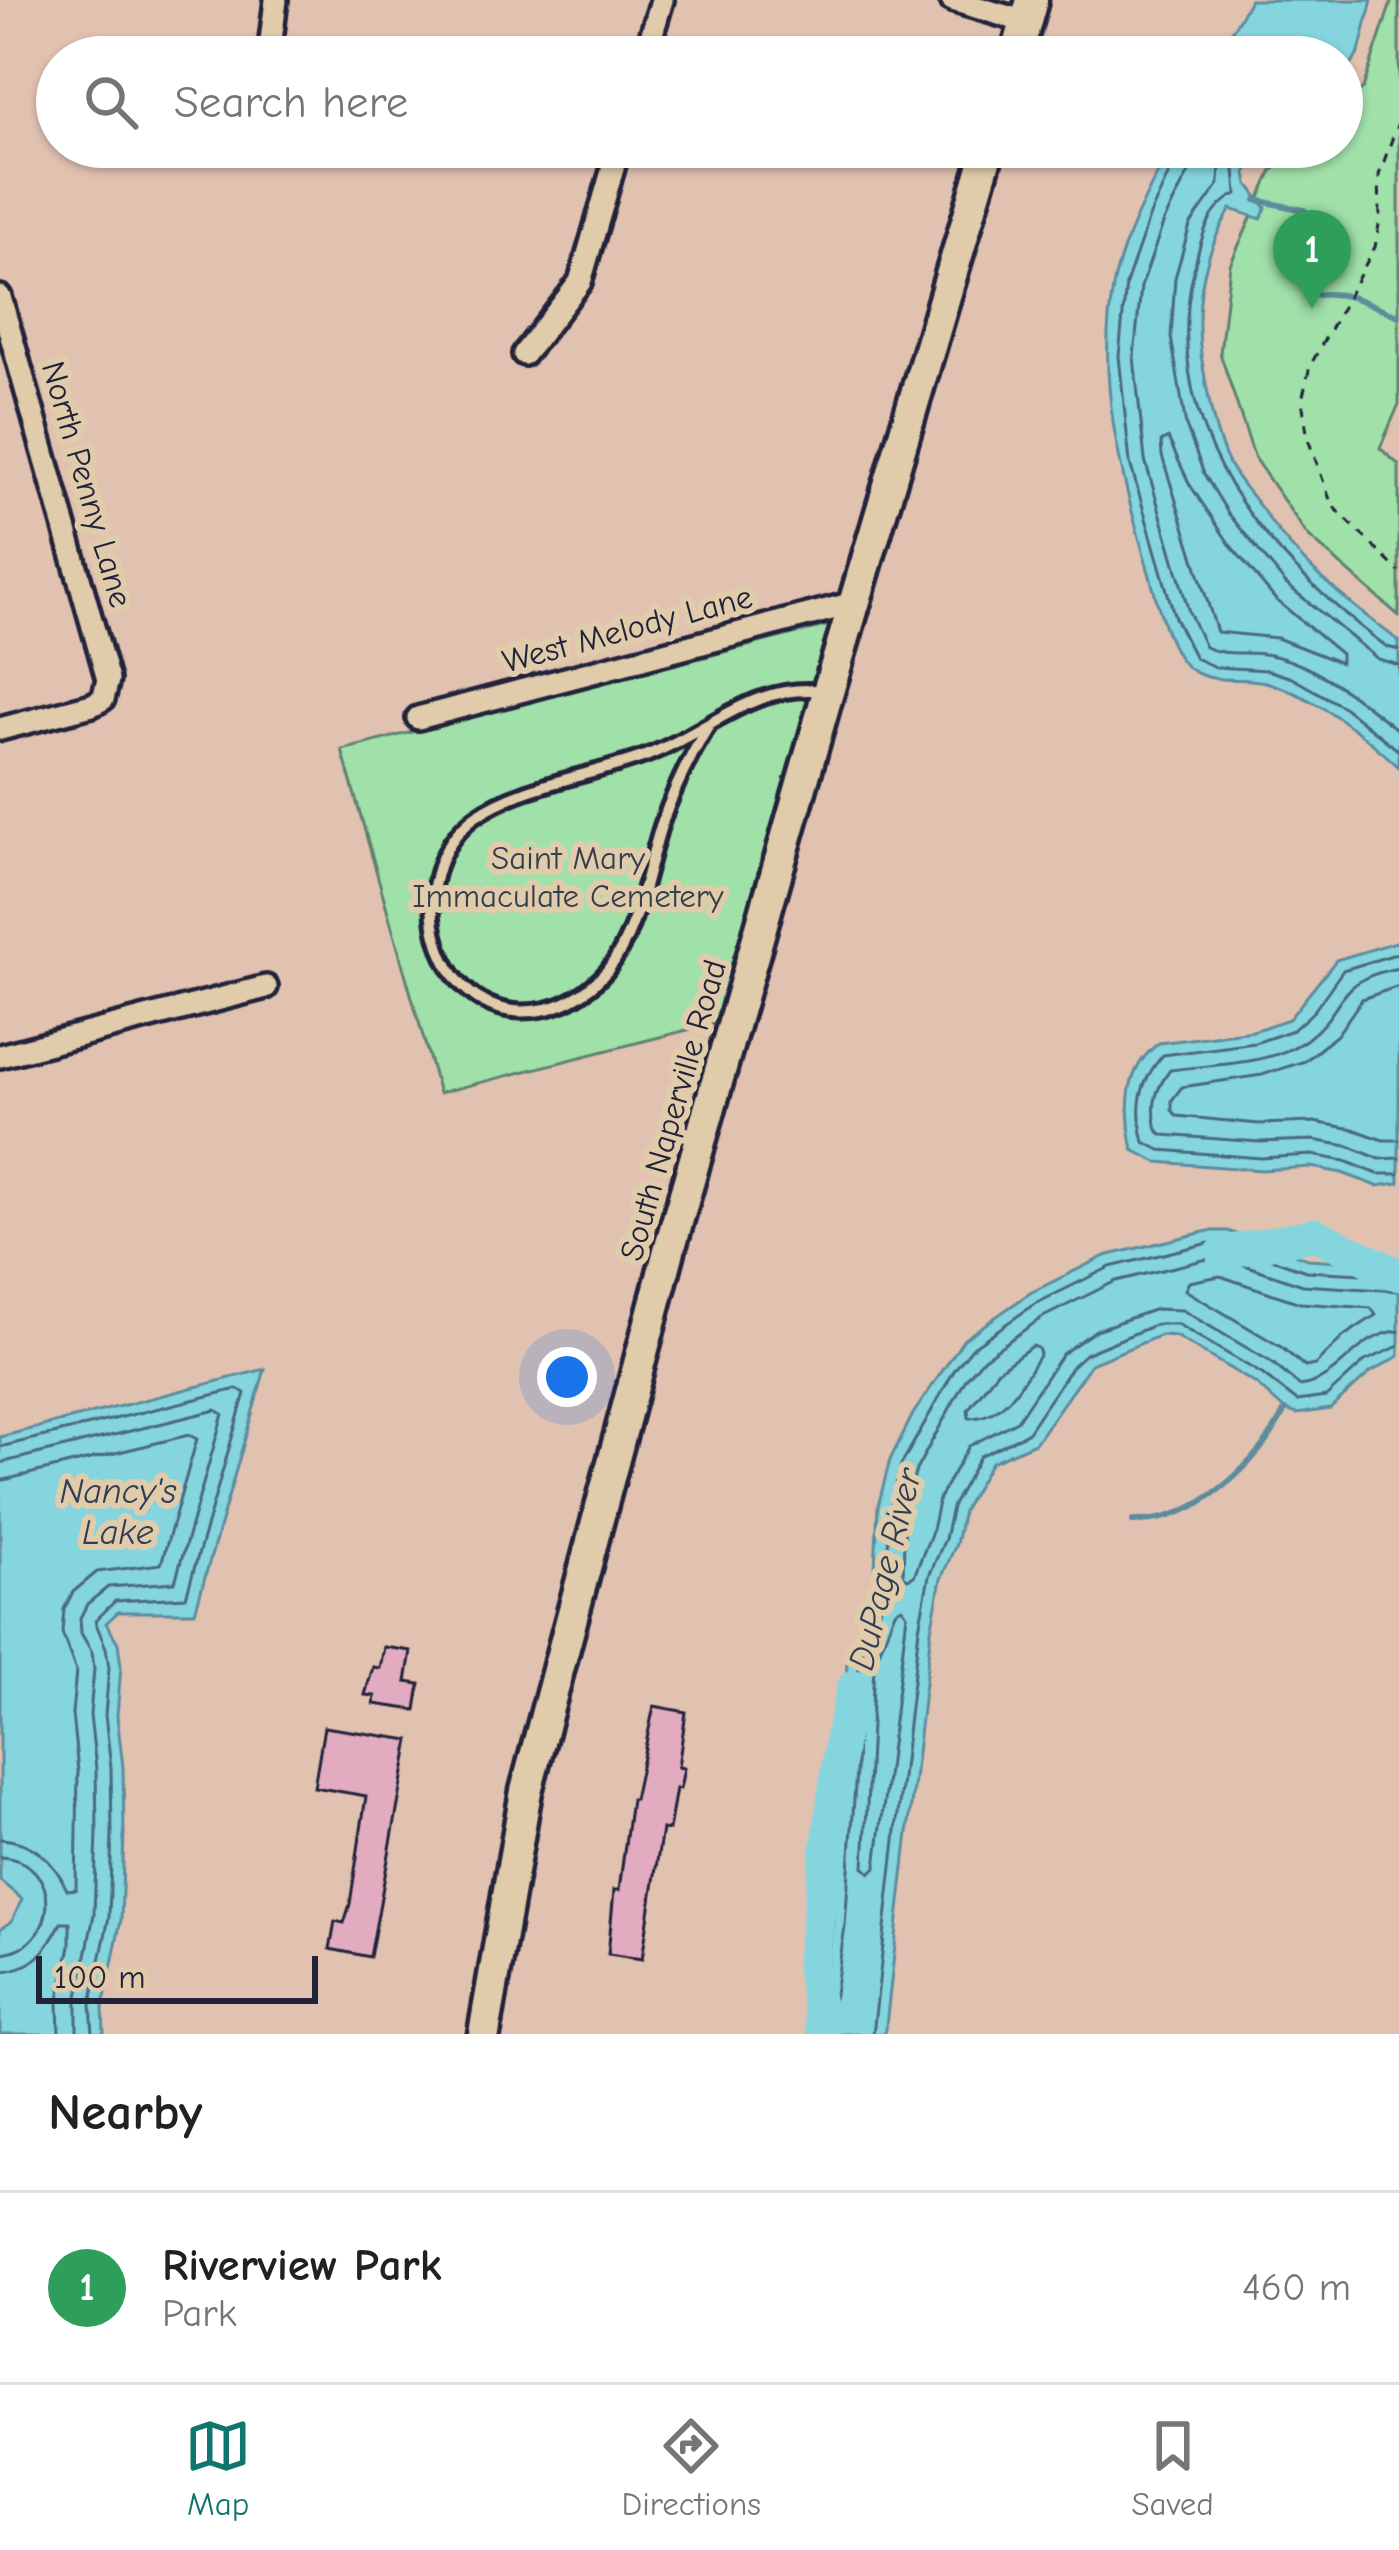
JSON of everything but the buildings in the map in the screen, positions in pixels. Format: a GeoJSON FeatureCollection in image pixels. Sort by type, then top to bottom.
{"type":"FeatureCollection","features":[{"type":"Feature","properties":{"kind":"main road","name":"South Naperville Road"},"geometry":{"type":"LineString","coordinates":[[484,2034],[526,1791],[675,1231],[983,168]]}},
{"type":"Feature","properties":{"kind":"street"},"geometry":{"type":"LineString","coordinates":[[272,36],[276,0]]}},
{"type":"Feature","properties":{"kind":"street"},"geometry":{"type":"LineString","coordinates":[[651,36],[662,0]]}},
{"type":"Feature","properties":{"kind":"street"},"geometry":{"type":"LineString","coordinates":[[952,0],[1029,11]]}},
{"type":"Feature","properties":{"kind":"street"},"geometry":{"type":"LineString","coordinates":[[524,354],[580,282],[613,168]]}},
{"type":"Feature","properties":{"kind":"street","name":"North Penny Lane"},"geometry":{"type":"LineString","coordinates":[[0,297],[106,665],[107,691],[92,705],[0,729]]}},
{"type":"Feature","properties":{"kind":"street","name":"West Melody Lane"},"geometry":{"type":"LineString","coordinates":[[418,718],[854,603]]}},
{"type":"Feature","properties":{"kind":"street"},"geometry":{"type":"LineString","coordinates":[[0,1056],[266,986]]}},
{"type":"Feature","properties":{"kind":"lane"},"geometry":{"type":"LineString","coordinates":[[708,727],[671,796],[619,953],[596,982],[559,1006],[517,1012],[497,1010],[456,980],[440,946],[432,903],[437,866],[463,827],[498,803],[624,764],[708,727],[728,711],[769,693],[828,692]]}},
{"type":"Feature","properties":{"kind":"path"},"geometry":{"type":"LineString","coordinates":[[1399,120],[1379,176],[1375,247],[1310,366],[1303,414],[1332,505],[1399,572]]}},
{"type":"Feature","properties":{"kind":"green space"},"geometry":{"type":"Polygon","coordinates":[[[1392,0],[1399,0],[1399,404],[1380,448],[1399,465],[1399,616],[1308,536],[1255,459],[1220,353],[1230,265],[1272,171],[1363,168],[1363,88],[1392,0]]]}},
{"type":"Feature","properties":{"kind":"green space","name":"Saint Mary Immaculate Cemetery"},"geometry":{"type":"Polygon","coordinates":[[[829,625],[715,1023],[439,1093],[342,750],[829,625]]]}},
{"type":"Feature","properties":{"kind":"water"},"geometry":{"type":"Polygon","coordinates":[[[1250,0],[1372,0],[1363,36],[1229,36],[1250,0]]]}},
{"type":"Feature","properties":{"kind":"water"},"geometry":{"type":"Polygon","coordinates":[[[1160,168],[1249,168],[1248,184],[1266,208],[1261,219],[1231,209],[1213,246],[1202,285],[1200,346],[1219,440],[1240,482],[1290,546],[1399,641],[1399,767],[1355,729],[1305,698],[1269,683],[1199,674],[1175,650],[1138,534],[1109,391],[1114,282],[1138,213],[1160,168]]]}},
{"type":"Feature","properties":{"kind":"water"},"geometry":{"type":"Polygon","coordinates":[[[1399,941],[1399,1183],[1377,1186],[1311,1167],[1262,1170],[1157,1162],[1133,1150],[1129,1120],[1133,1078],[1159,1043],[1253,1031],[1289,1019],[1336,960],[1399,941]]]}},
{"type":"Feature","properties":{"kind":"water"},"geometry":{"type":"Polygon","coordinates":[[[1208,1231],[1228,1231],[1308,1259],[1399,1265],[1399,1356],[1371,1372],[1330,1409],[1297,1414],[1175,1336],[1161,1335],[1091,1364],[1035,1443],[991,1462],[963,1511],[931,1630],[885,2034],[817,2034],[833,1925],[847,1658],[874,1589],[878,1506],[890,1460],[913,1414],[964,1339],[1030,1293],[1105,1256],[1208,1231]]]}},
{"type":"Feature","properties":{"kind":"water","name":"Nancy's Lake"},"geometry":{"type":"Polygon","coordinates":[[[265,1369],[195,1612],[118,1612],[106,1623],[118,1643],[121,1666],[117,1716],[124,1833],[121,1920],[103,2007],[104,2034],[0,2034],[0,1929],[12,1921],[22,1899],[0,1881],[0,1437],[265,1369]]]}},
{"type":"Feature","properties":{"kind":"waterway"},"geometry":{"type":"LineString","coordinates":[[1256,200],[1304,210],[1317,225],[1314,241],[1299,260],[1306,283],[1318,295],[1350,297],[1399,316]]}},
{"type":"Feature","properties":{"kind":"waterway","name":"DuPage River"},"geometry":{"type":"LineString","coordinates":[[1222,1253],[1315,1234],[1399,1275]]}},
{"type":"Feature","properties":{"kind":"waterway"},"geometry":{"type":"LineString","coordinates":[[1133,1521],[1179,1512],[1223,1486],[1259,1450],[1285,1410]]}},
{"type":"Feature","properties":{"kind":"waterway","name":"DuPage River"},"geometry":{"type":"LineString","coordinates":[[824,2034],[812,1966],[842,1734],[854,1686]]}},
{"type":"Feature","properties":{"kind":"place","name":"Riverview Park"},"geometry":{"type":"Point","coordinates":[1312,309]}}]}
